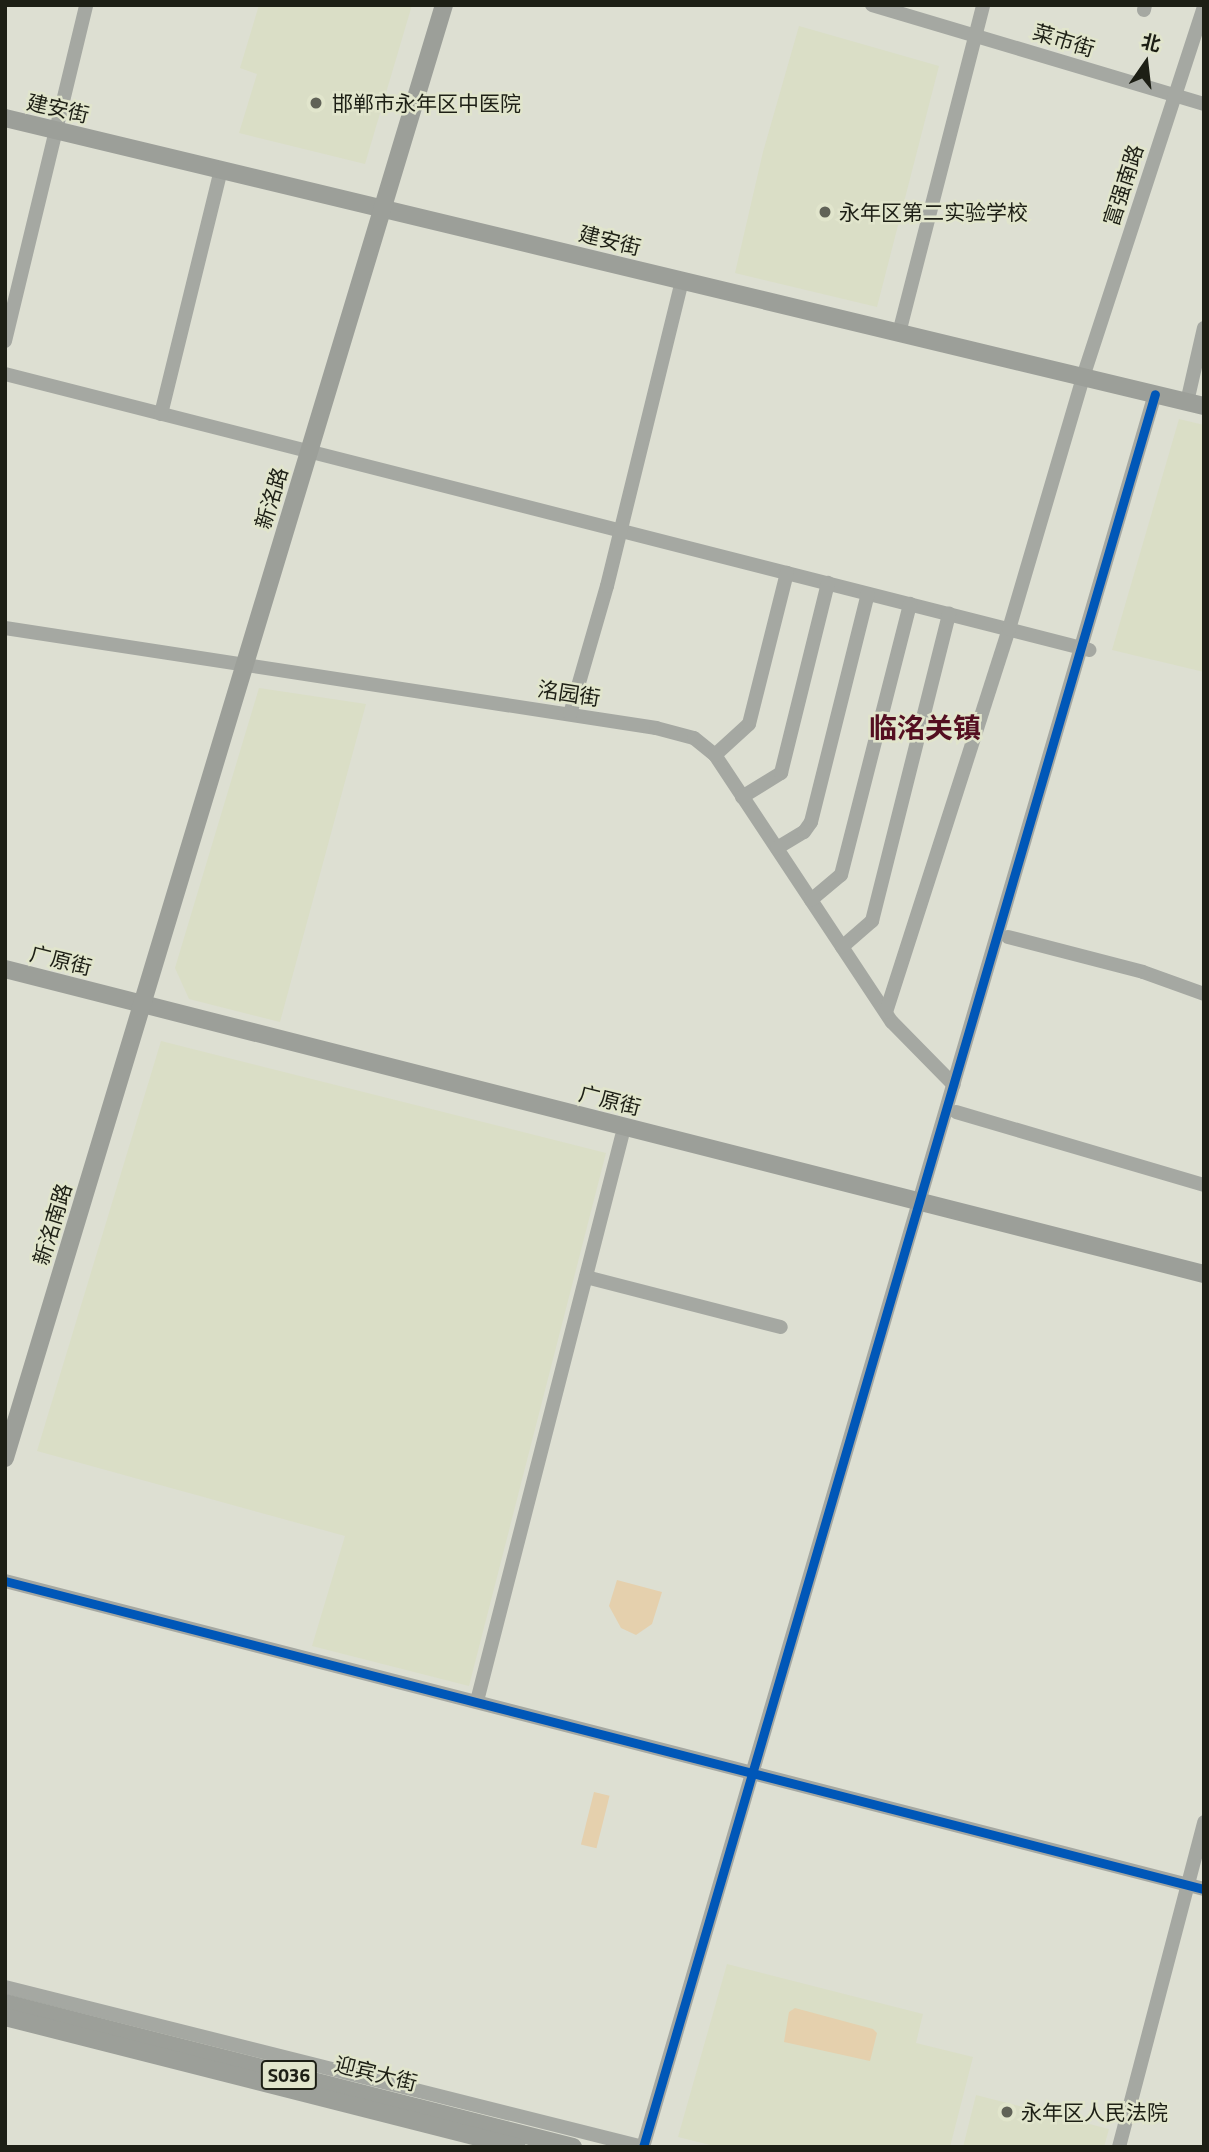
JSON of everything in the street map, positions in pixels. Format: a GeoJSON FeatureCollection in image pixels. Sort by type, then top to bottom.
{"type":"FeatureCollection","features":[{"type":"Feature","properties":{"kind":"main road","name":"新洺路"},"geometry":{"type":"LineString","coordinates":[[377,207],[433,5]]}},
{"type":"Feature","properties":{"kind":"main road","name":"新洺路"},"geometry":{"type":"LineString","coordinates":[[135,1008],[377,207],[444,5]]}},
{"type":"Feature","properties":{"kind":"main road","name":"建安街"},"geometry":{"type":"LineString","coordinates":[[5,118],[1195,404]]}},
{"type":"Feature","properties":{"kind":"main road","name":"广原街"},"geometry":{"type":"LineString","coordinates":[[5,969],[135,1008],[622,1136],[1204,1274]]}},
{"type":"Feature","properties":{"kind":"main road","name":"广原街"},"geometry":{"type":"LineString","coordinates":[[5,981],[135,1008],[923,1207],[1204,1284]]}},
{"type":"Feature","properties":{"kind":"main road","name":"新洺南路"},"geometry":{"type":"LineString","coordinates":[[5,1419],[135,1008]]}},
{"type":"Feature","properties":{"kind":"main road","name":"新洺南路"},"geometry":{"type":"LineString","coordinates":[[5,1458],[135,1008]]}},
{"type":"Feature","properties":{"kind":"main road","name":"迎宾大街"},"geometry":{"type":"LineString","coordinates":[[5,2003],[573,2147]]}},
{"type":"Feature","properties":{"kind":"main road","name":"迎宾大街"},"geometry":{"type":"LineString","coordinates":[[5,2017],[517,2147]]}},
{"type":"Feature","properties":{"kind":"street"},"geometry":{"type":"LineString","coordinates":[[5,341],[86,5]]}},
{"type":"Feature","properties":{"kind":"street","name":"菜市街"},"geometry":{"type":"LineString","coordinates":[[872,5],[900,9],[973,35],[1204,104]]}},
{"type":"Feature","properties":{"kind":"street"},"geometry":{"type":"LineString","coordinates":[[899,332],[973,35],[983,5]]}},
{"type":"Feature","properties":{"kind":"street","name":"富强南路"},"geometry":{"type":"LineString","coordinates":[[886,1013],[1009,629],[1083,377],[1204,6]]}},
{"type":"Feature","properties":{"kind":"street"},"geometry":{"type":"LineString","coordinates":[[161,414],[221,170]]}},
{"type":"Feature","properties":{"kind":"street"},"geometry":{"type":"LineString","coordinates":[[570,714],[620,530],[682,280]]}},
{"type":"Feature","properties":{"kind":"street"},"geometry":{"type":"LineString","coordinates":[[1195,404],[1204,328]]}},
{"type":"Feature","properties":{"kind":"street"},"geometry":{"type":"LineString","coordinates":[[5,374],[1086,649]]}},
{"type":"Feature","properties":{"kind":"street"},"geometry":{"type":"LineString","coordinates":[[5,1987],[643,2147],[757,1774],[923,1207],[954,1085],[1160,395]]}},
{"type":"Feature","properties":{"kind":"street"},"geometry":{"type":"LineString","coordinates":[[715,755],[749,724],[787,573]]}},
{"type":"Feature","properties":{"kind":"street"},"geometry":{"type":"LineString","coordinates":[[742,797],[781,773],[828,583]]}},
{"type":"Feature","properties":{"kind":"street"},"geometry":{"type":"LineString","coordinates":[[776,848],[804,832],[810,822],[869,594]]}},
{"type":"Feature","properties":{"kind":"street"},"geometry":{"type":"LineString","coordinates":[[811,900],[841,875],[910,604]]}},
{"type":"Feature","properties":{"kind":"street"},"geometry":{"type":"LineString","coordinates":[[842,947],[872,922],[949,614]]}},
{"type":"Feature","properties":{"kind":"street","name":"洺园街"},"geometry":{"type":"LineString","coordinates":[[5,628],[570,714],[680,733],[694,738],[715,755],[886,1013],[924,1059],[954,1085]]}},
{"type":"Feature","properties":{"kind":"street"},"geometry":{"type":"LineString","coordinates":[[923,1207],[956,1112],[1008,937],[1086,649]]}},
{"type":"Feature","properties":{"kind":"street"},"geometry":{"type":"LineString","coordinates":[[1008,937],[1143,972],[1204,994]]}},
{"type":"Feature","properties":{"kind":"street"},"geometry":{"type":"LineString","coordinates":[[956,1112],[1204,1185]]}},
{"type":"Feature","properties":{"kind":"street"},"geometry":{"type":"LineString","coordinates":[[477,1702],[622,1136]]}},
{"type":"Feature","properties":{"kind":"street"},"geometry":{"type":"LineString","coordinates":[[586,1277],[781,1327]]}},
{"type":"Feature","properties":{"kind":"street"},"geometry":{"type":"LineString","coordinates":[[5,1581],[1204,1889]]}},
{"type":"Feature","properties":{"kind":"street"},"geometry":{"type":"LineString","coordinates":[[653,2147],[757,1774]]}},
{"type":"Feature","properties":{"kind":"street"},"geometry":{"type":"LineString","coordinates":[[1119,2147],[1204,1822]]}},
{"type":"Feature","properties":{"kind":"shaded area","name":"邯郸市永年区中医院"},"geometry":{"type":"Polygon","coordinates":[[[259,5],[412,5],[365,164],[239,133],[257,74],[240,68],[259,5]]]}},
{"type":"Feature","properties":{"kind":"shaded area","name":"永年区第二实验学校"},"geometry":{"type":"Polygon","coordinates":[[[799,26],[939,66],[877,307],[735,273],[763,152],[799,26]]]}},
{"type":"Feature","properties":{"kind":"shaded area"},"geometry":{"type":"Polygon","coordinates":[[[1179,419],[1204,425],[1204,672],[1112,650],[1179,419]]]}},
{"type":"Feature","properties":{"kind":"shaded area"},"geometry":{"type":"Polygon","coordinates":[[[259,688],[366,704],[280,1022],[189,999],[175,968],[259,688]]]}},
{"type":"Feature","properties":{"kind":"shaded area"},"geometry":{"type":"Polygon","coordinates":[[[161,1041],[606,1153],[469,1686],[312,1646],[345,1536],[37,1451],[161,1041]]]}},
{"type":"Feature","properties":{"kind":"shaded area"},"geometry":{"type":"Polygon","coordinates":[[[617,1580],[662,1592],[652,1624],[636,1635],[621,1628],[609,1606],[617,1580]]]}},
{"type":"Feature","properties":{"kind":"shaded area"},"geometry":{"type":"Polygon","coordinates":[[[594,1792],[610,1796],[596,1848],[581,1844],[594,1792]]]}},
{"type":"Feature","properties":{"kind":"shaded area"},"geometry":{"type":"Polygon","coordinates":[[[727,1964],[923,2014],[916,2043],[973,2057],[950,2147],[718,2147],[678,2137],[727,1964]]]}},
{"type":"Feature","properties":{"kind":"shaded area"},"geometry":{"type":"Polygon","coordinates":[[[795,2008],[873,2029],[877,2033],[870,2061],[784,2042],[789,2012],[795,2008]]]}},
{"type":"Feature","properties":{"kind":"shaded area","name":"永年区人民法院"},"geometry":{"type":"Polygon","coordinates":[[[976,2095],[1109,2129],[1104,2147],[963,2147],[976,2095]]]}},
{"type":"Feature","properties":{"kind":"cycle path"},"geometry":{"type":"LineString","coordinates":[[643,2147],[1155,394]]}},
{"type":"Feature","properties":{"kind":"cycle path"},"geometry":{"type":"LineString","coordinates":[[5,1581],[1204,1889]]}},
{"type":"Feature","properties":{"kind":"place","name":"邯郸市永年区中医院"},"geometry":{"type":"Point","coordinates":[316,103]}},
{"type":"Feature","properties":{"kind":"place","name":"永年区第二实验学校"},"geometry":{"type":"Point","coordinates":[825,212]}},
{"type":"Feature","properties":{"kind":"place","name":"永年区人民法院"},"geometry":{"type":"Point","coordinates":[1007,2112]}},
{"type":"Feature","properties":{"kind":"district","name":"临洺关镇"},"geometry":{"type":"Point","coordinates":[925,728]}}]}
